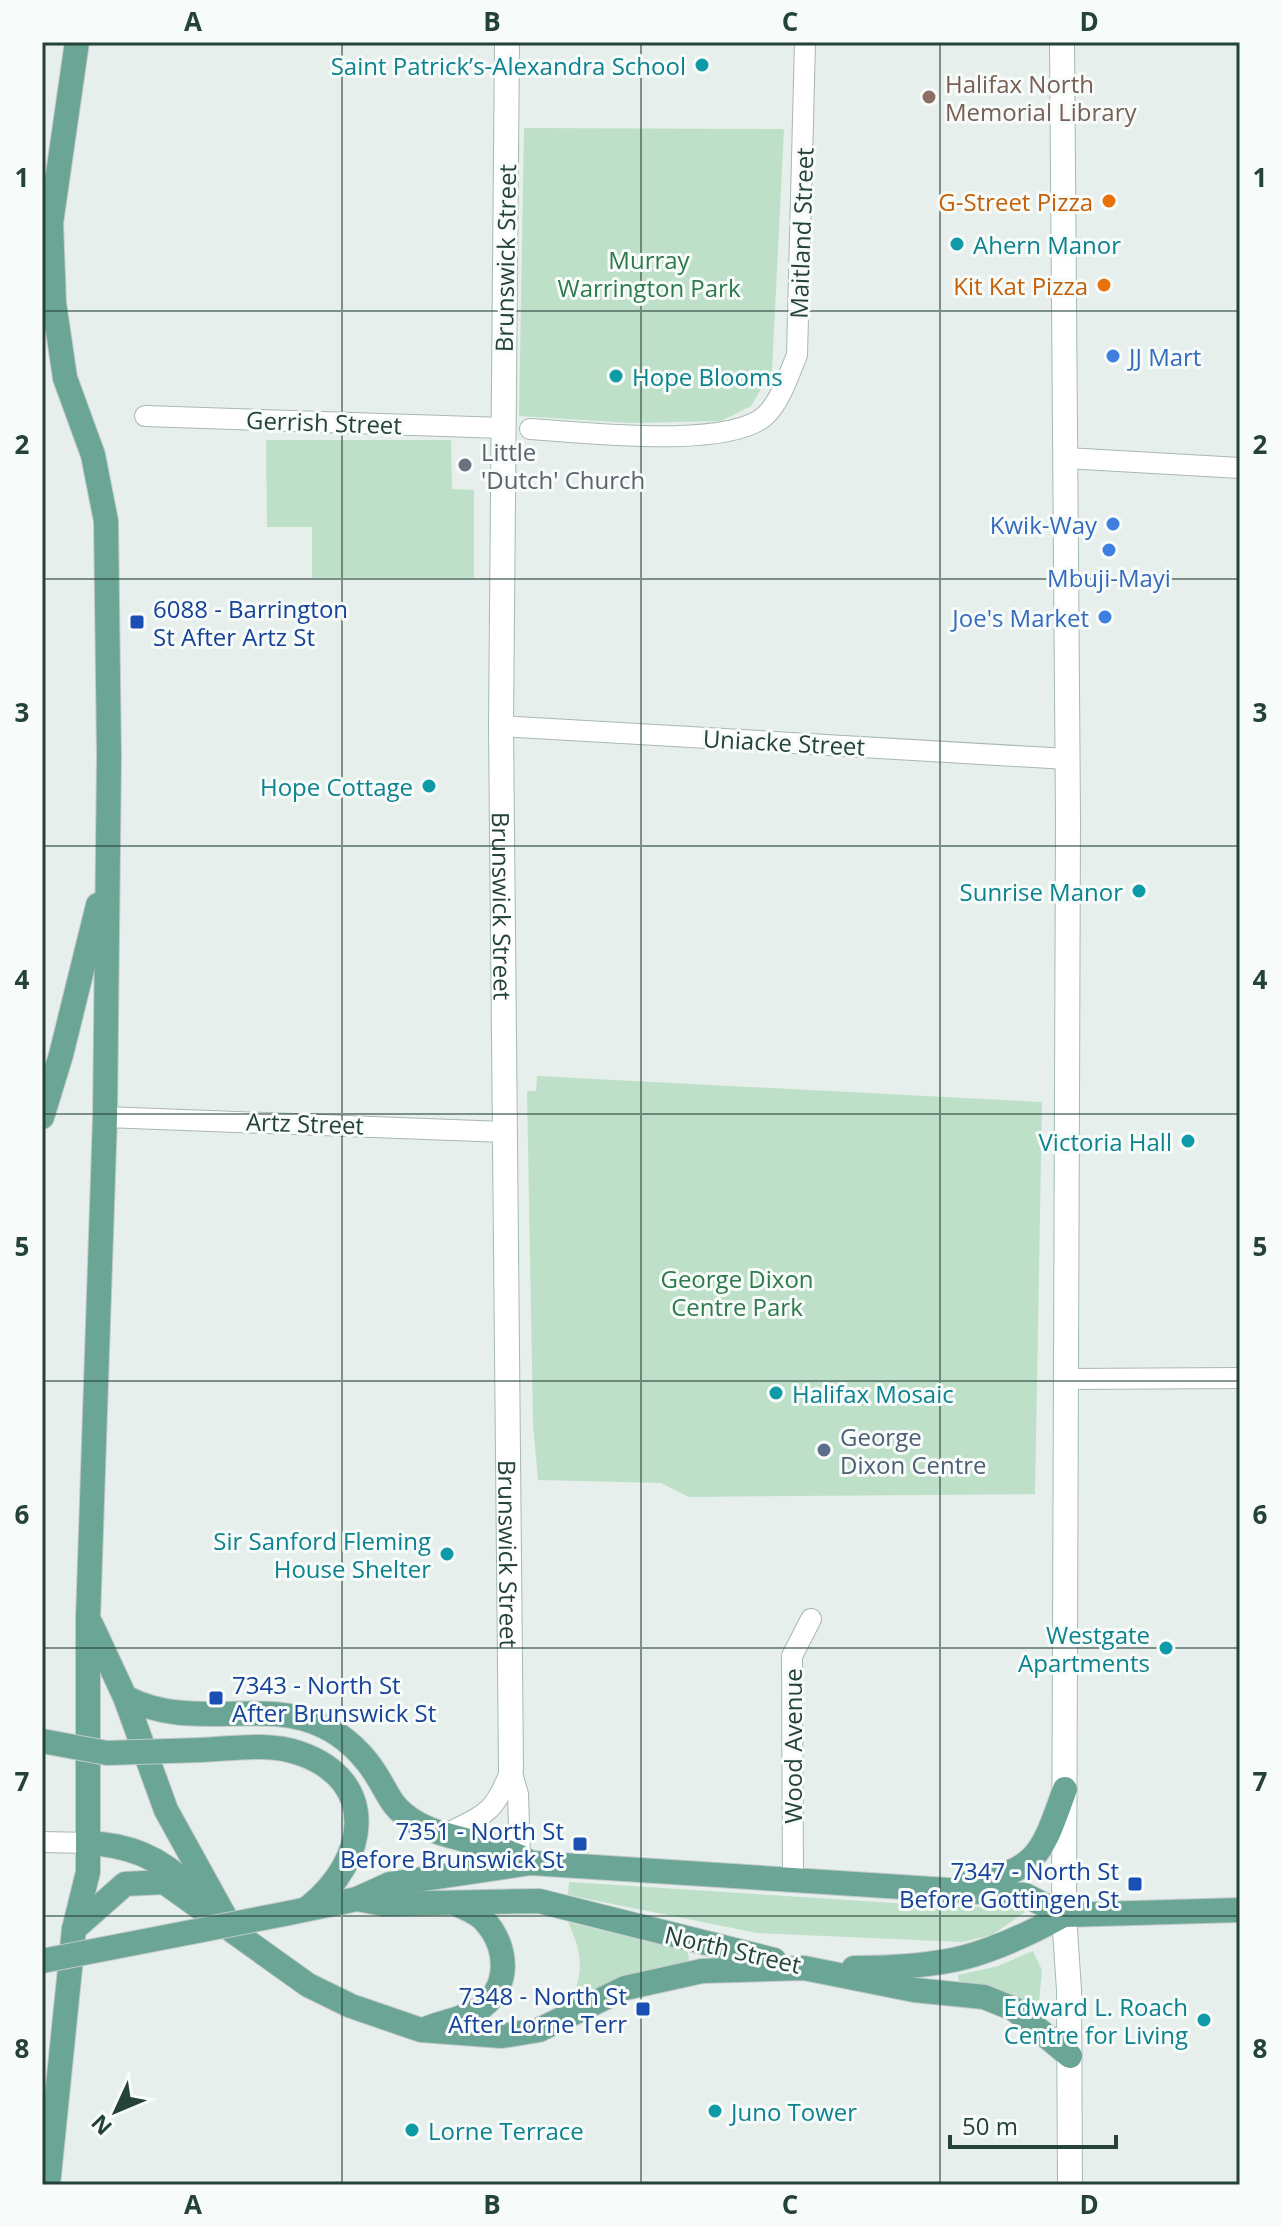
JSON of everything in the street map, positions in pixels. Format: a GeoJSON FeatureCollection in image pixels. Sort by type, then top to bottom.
{"type":"FeatureCollection","features":[{"type":"Feature","properties":{"kind":"main road"},"geometry":{"type":"LineString","coordinates":[[48,2185],[74,1929],[88,1872],[88,1619],[105,1117],[108,876],[106,521],[93,455],[65,378],[54,303],[51,223],[77,42]]}},
{"type":"Feature","properties":{"kind":"main road","name":"Brunswick Street"},"geometry":{"type":"LineString","coordinates":[[507,42],[501,726],[511,1769]]}},
{"type":"Feature","properties":{"kind":"main road"},"geometry":{"type":"LineString","coordinates":[[1062,42],[1067,759],[1064,1915],[1070,2056],[1070,2185]]}},
{"type":"Feature","properties":{"kind":"main road"},"geometry":{"type":"LineString","coordinates":[[42,1117],[108,876]]}},
{"type":"Feature","properties":{"kind":"main road"},"geometry":{"type":"LineString","coordinates":[[88,1619],[125,1697],[166,1810],[234,1933]]}},
{"type":"Feature","properties":{"kind":"main road"},"geometry":{"type":"LineString","coordinates":[[125,1697],[148,1710],[175,1715],[287,1717],[322,1725],[355,1748],[376,1774],[390,1801],[405,1816],[446,1834],[481,1841],[526,1860]]}},
{"type":"Feature","properties":{"kind":"main road"},"geometry":{"type":"LineString","coordinates":[[42,1741],[107,1753],[270,1748],[296,1751],[323,1763],[343,1781],[354,1805],[357,1830],[346,1870],[296,1911]]}},
{"type":"Feature","properties":{"kind":"main road"},"geometry":{"type":"LineString","coordinates":[[932,1887],[995,1879],[1020,1869],[1043,1849],[1065,1789]]}},
{"type":"Feature","properties":{"kind":"main road"},"geometry":{"type":"LineString","coordinates":[[89,1843],[117,1844],[148,1855],[184,1881],[234,1933]]}},
{"type":"Feature","properties":{"kind":"main road"},"geometry":{"type":"LineString","coordinates":[[42,1961],[357,1899],[390,1884],[526,1860]]}},
{"type":"Feature","properties":{"kind":"main road","name":"North Street"},"geometry":{"type":"LineString","coordinates":[[526,1860],[1025,1895],[1064,1915]]}},
{"type":"Feature","properties":{"kind":"main road"},"geometry":{"type":"LineString","coordinates":[[74,1929],[125,1884],[164,1882],[308,1985],[351,2006],[421,2030],[502,2036],[539,2030],[625,1988],[666,1978],[702,1971],[804,1968],[914,1990],[984,1997],[1014,2009],[1070,2056]]}},
{"type":"Feature","properties":{"kind":"main road","name":"North Street"},"geometry":{"type":"LineString","coordinates":[[357,1899],[384,1904],[449,1900],[539,1901],[804,1968],[908,1968],[976,1957],[1009,1945],[1064,1915],[1240,1910]]}},
{"type":"Feature","properties":{"kind":"main road"},"geometry":{"type":"LineString","coordinates":[[421,2030],[475,2012],[500,1987],[504,1972],[502,1952],[493,1932],[480,1916],[449,1900]]}},
{"type":"Feature","properties":{"kind":"street","name":"Maitland Street"},"geometry":{"type":"LineString","coordinates":[[530,429],[683,436],[737,430],[765,415],[787,381],[797,355],[804,191],[805,42]]}},
{"type":"Feature","properties":{"kind":"street","name":"Gerrish Street"},"geometry":{"type":"LineString","coordinates":[[145,416],[504,428]]}},
{"type":"Feature","properties":{"kind":"street"},"geometry":{"type":"LineString","coordinates":[[1066,458],[1240,468]]}},
{"type":"Feature","properties":{"kind":"street","name":"Uniacke Street"},"geometry":{"type":"LineString","coordinates":[[501,726],[1067,759]]}},
{"type":"Feature","properties":{"kind":"street","name":"Artz Street"},"geometry":{"type":"LineString","coordinates":[[105,1117],[505,1132]]}},
{"type":"Feature","properties":{"kind":"street"},"geometry":{"type":"LineString","coordinates":[[1067,1379],[1240,1378]]}},
{"type":"Feature","properties":{"kind":"street","name":"Wood Avenue"},"geometry":{"type":"LineString","coordinates":[[793,1878],[792,1656],[811,1619]]}},
{"type":"Feature","properties":{"kind":"street","name":"Brunswick Street"},"geometry":{"type":"LineString","coordinates":[[446,1834],[488,1812],[500,1799],[511,1769]]}},
{"type":"Feature","properties":{"kind":"street","name":"Brunswick Street"},"geometry":{"type":"LineString","coordinates":[[511,1769],[518,1794],[526,1860]]}},
{"type":"Feature","properties":{"kind":"street"},"geometry":{"type":"LineString","coordinates":[[42,1842],[89,1843]]}},
{"type":"Feature","properties":{"kind":"green space","name":"Murray Warrington Park"},"geometry":{"type":"Polygon","coordinates":[[[524,128],[784,129],[772,370],[751,406],[721,421],[630,423],[519,416],[524,128]]]}},
{"type":"Feature","properties":{"kind":"green space"},"geometry":{"type":"Polygon","coordinates":[[[266,440],[451,440],[452,489],[474,490],[474,578],[312,578],[312,527],[267,527],[266,440]]]}},
{"type":"Feature","properties":{"kind":"green space","name":"George Dixon Centre Park"},"geometry":{"type":"Polygon","coordinates":[[[537,1076],[1042,1102],[1035,1494],[689,1497],[661,1483],[538,1480],[533,1423],[527,1091],[536,1091],[537,1076]]]}},
{"type":"Feature","properties":{"kind":"green space"},"geometry":{"type":"Polygon","coordinates":[[[569,1882],[956,1907],[1020,1907],[1025,1912],[992,1935],[962,1942],[757,1933],[568,1895],[569,1882]]]}},
{"type":"Feature","properties":{"kind":"green space"},"geometry":{"type":"Polygon","coordinates":[[[568,1922],[688,1951],[689,1962],[567,2009],[577,1986],[580,1966],[577,1945],[568,1922]]]}},
{"type":"Feature","properties":{"kind":"green space"},"geometry":{"type":"Polygon","coordinates":[[[1033,1951],[1042,1970],[1038,2013],[995,1988],[959,1981],[958,1975],[998,1966],[1033,1951]]]}},
{"type":"Feature","properties":{"kind":"place","name":"Saint Patrick’s-Alexandra School"},"geometry":{"type":"Point","coordinates":[702,65]}},
{"type":"Feature","properties":{"kind":"place","name":"Halifax North Memorial Library"},"geometry":{"type":"Point","coordinates":[929,97]}},
{"type":"Feature","properties":{"kind":"place","name":"G-Street Pizza"},"geometry":{"type":"Point","coordinates":[1109,201]}},
{"type":"Feature","properties":{"kind":"place","name":"Ahern Manor"},"geometry":{"type":"Point","coordinates":[957,244]}},
{"type":"Feature","properties":{"kind":"place","name":"Kit Kat Pizza"},"geometry":{"type":"Point","coordinates":[1104,285]}},
{"type":"Feature","properties":{"kind":"place","name":"JJ Mart"},"geometry":{"type":"Point","coordinates":[1113,356]}},
{"type":"Feature","properties":{"kind":"place","name":"Hope Blooms"},"geometry":{"type":"Point","coordinates":[616,376]}},
{"type":"Feature","properties":{"kind":"place","name":"Little 'Dutch' Church"},"geometry":{"type":"Point","coordinates":[465,465]}},
{"type":"Feature","properties":{"kind":"place","name":"Kwik-Way"},"geometry":{"type":"Point","coordinates":[1113,524]}},
{"type":"Feature","properties":{"kind":"place","name":"Mbuji-Mayi"},"geometry":{"type":"Point","coordinates":[1109,550]}},
{"type":"Feature","properties":{"kind":"place","name":"Joe's Market"},"geometry":{"type":"Point","coordinates":[1105,617]}},
{"type":"Feature","properties":{"kind":"place","name":"6088 - Barrington St After Artz St"},"geometry":{"type":"Point","coordinates":[137,622]}},
{"type":"Feature","properties":{"kind":"place","name":"Hope Cottage"},"geometry":{"type":"Point","coordinates":[429,786]}},
{"type":"Feature","properties":{"kind":"place","name":"Sunrise Manor"},"geometry":{"type":"Point","coordinates":[1139,891]}},
{"type":"Feature","properties":{"kind":"place","name":"Victoria Hall"},"geometry":{"type":"Point","coordinates":[1188,1141]}},
{"type":"Feature","properties":{"kind":"place","name":"Halifax Mosaic"},"geometry":{"type":"Point","coordinates":[776,1393]}},
{"type":"Feature","properties":{"kind":"place","name":"George Dixon Centre"},"geometry":{"type":"Point","coordinates":[824,1450]}},
{"type":"Feature","properties":{"kind":"place","name":"Sir Sanford Fleming House Shelter"},"geometry":{"type":"Point","coordinates":[447,1554]}},
{"type":"Feature","properties":{"kind":"place","name":"Westgate Apartments"},"geometry":{"type":"Point","coordinates":[1166,1648]}},
{"type":"Feature","properties":{"kind":"place","name":"7343 - North St After Brunswick St"},"geometry":{"type":"Point","coordinates":[216,1698]}},
{"type":"Feature","properties":{"kind":"place","name":"7351 - North St Before Brunswick St"},"geometry":{"type":"Point","coordinates":[580,1844]}},
{"type":"Feature","properties":{"kind":"place","name":"7347 - North St Before Gottingen St"},"geometry":{"type":"Point","coordinates":[1135,1884]}},
{"type":"Feature","properties":{"kind":"place","name":"7348 - North St After Lorne Terr"},"geometry":{"type":"Point","coordinates":[643,2009]}},
{"type":"Feature","properties":{"kind":"place","name":"Edward L. Roach Centre for Living"},"geometry":{"type":"Point","coordinates":[1204,2020]}},
{"type":"Feature","properties":{"kind":"place","name":"Juno Tower"},"geometry":{"type":"Point","coordinates":[715,2111]}},
{"type":"Feature","properties":{"kind":"place","name":"Lorne Terrace"},"geometry":{"type":"Point","coordinates":[412,2130]}}]}
